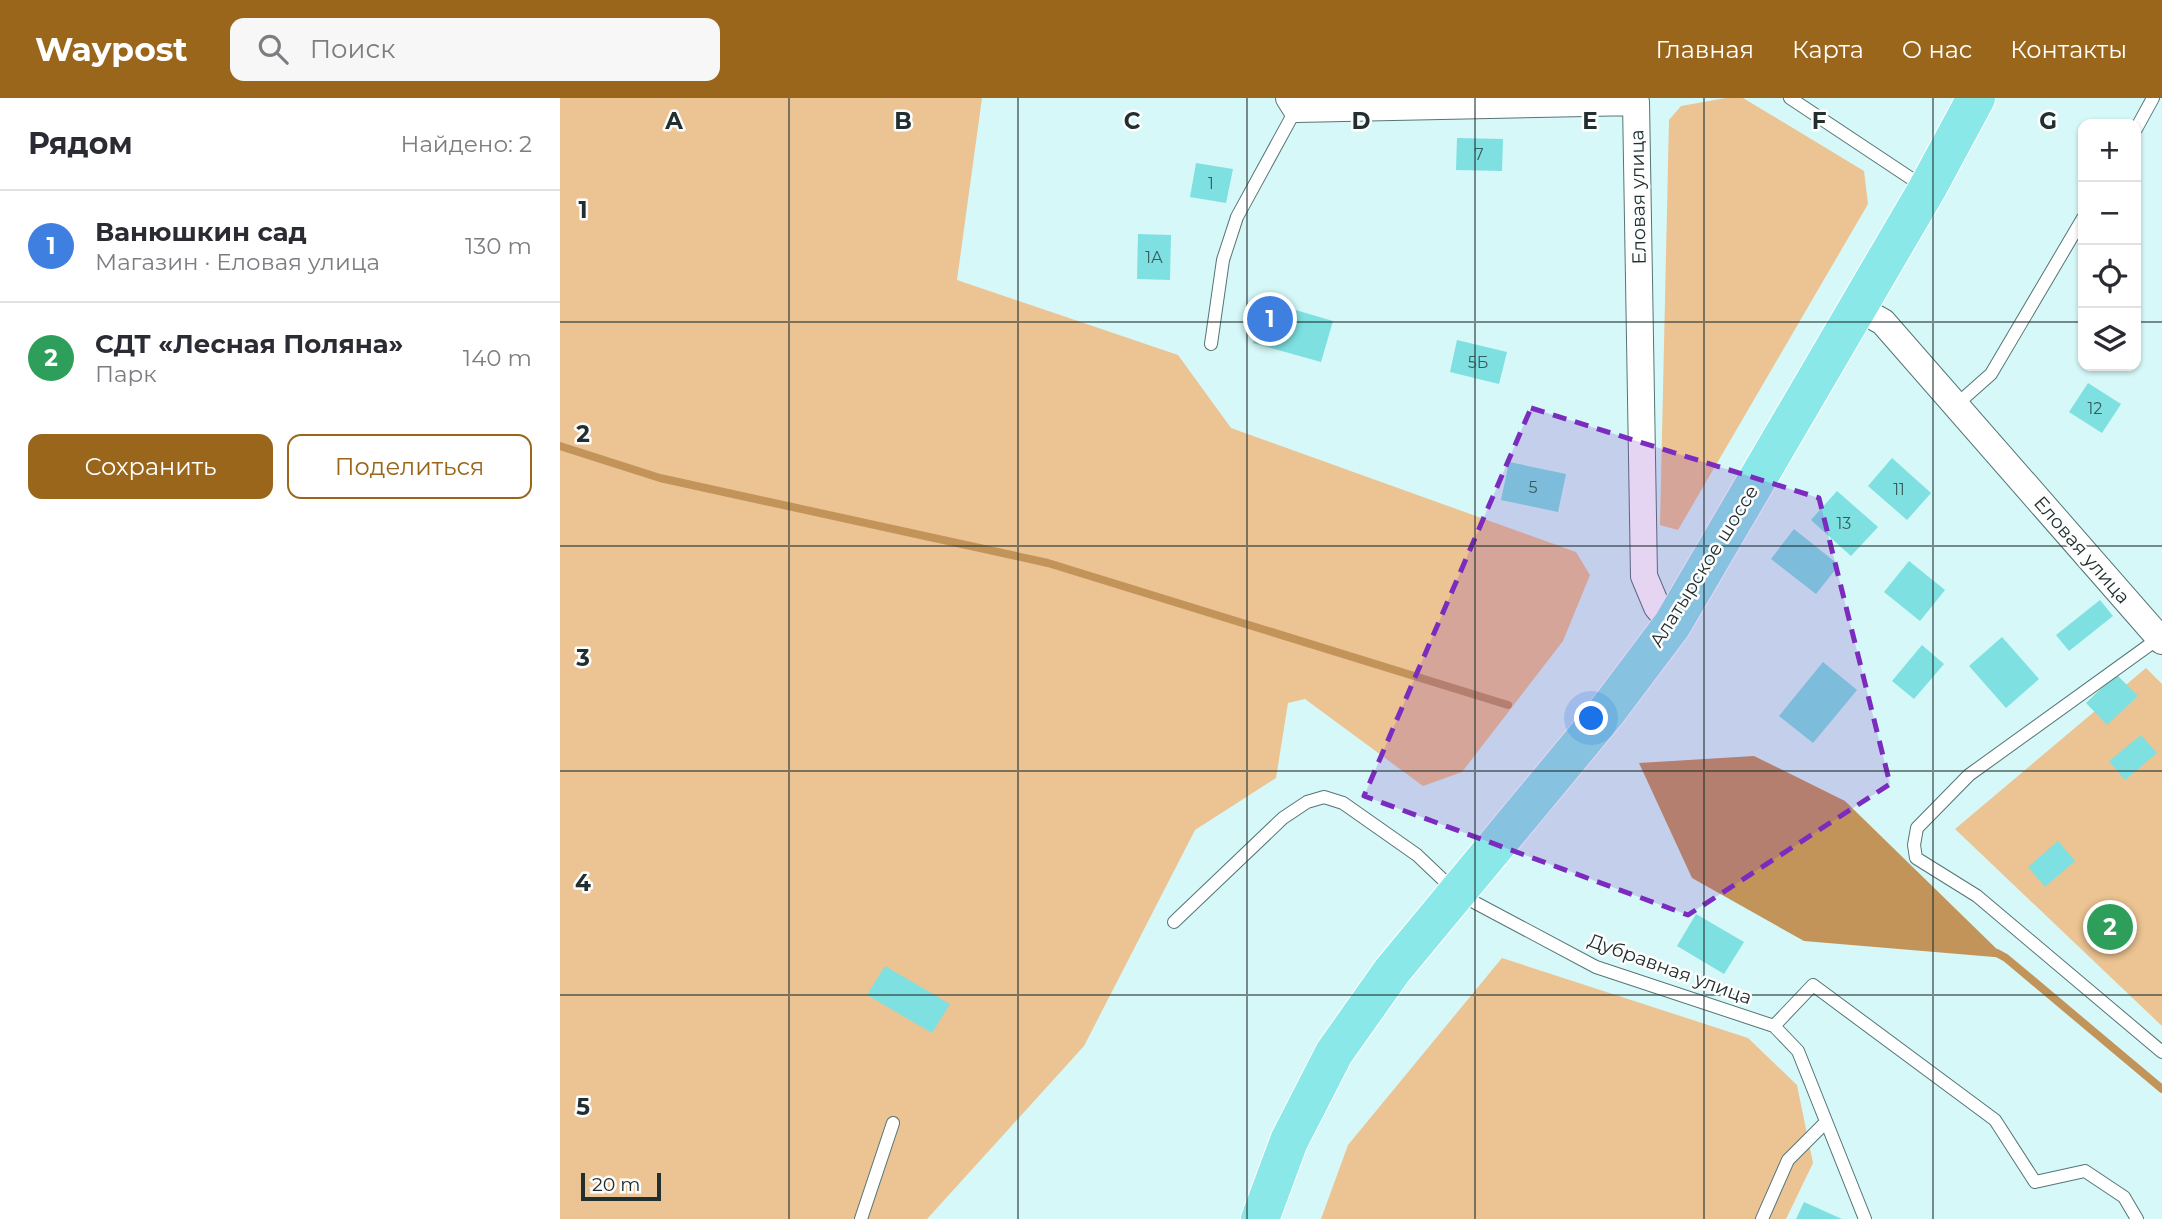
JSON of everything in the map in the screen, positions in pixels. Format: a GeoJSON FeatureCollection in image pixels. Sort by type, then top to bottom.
{"type":"FeatureCollection","features":[{"type":"Feature","properties":{"kind":"main road","name":"Алатырское шоссе"},"geometry":{"type":"LineString","coordinates":[[1259,1219],[1289,1141],[1334,1053],[1392,971],[1605,714],[1672,625],[1927,190],[1976,98]]}},
{"type":"Feature","properties":{"kind":"street","name":"Еловая улица"},"geometry":{"type":"LineString","coordinates":[[1292,104],[1642,100],[1644,576],[1657,607],[1672,625]]}},
{"type":"Feature","properties":{"kind":"street","name":"Еловая улица"},"geometry":{"type":"LineString","coordinates":[[1858,308],[1883,322],[2160,640]]}},
{"type":"Feature","properties":{"kind":"lane"},"geometry":{"type":"LineString","coordinates":[[1790,98],[1927,190]]}},
{"type":"Feature","properties":{"kind":"lane"},"geometry":{"type":"LineString","coordinates":[[2141,120],[2153,98]]}},
{"type":"Feature","properties":{"kind":"lane","name":"Еловая улица"},"geometry":{"type":"LineString","coordinates":[[1211,344],[1223,260],[1237,217],[1292,104]]}},
{"type":"Feature","properties":{"kind":"lane"},"geometry":{"type":"LineString","coordinates":[[1956,405],[1991,374],[2078,226]]}},
{"type":"Feature","properties":{"kind":"lane"},"geometry":{"type":"LineString","coordinates":[[2160,640],[1969,775],[1917,828],[1914,845],[1916,858],[1977,896],[2162,1052]]}},
{"type":"Feature","properties":{"kind":"lane","name":"Дубравная улица"},"geometry":{"type":"LineString","coordinates":[[1174,922],[1283,818],[1307,803],[1324,797],[1343,803],[1417,855],[1457,893],[1596,967],[1774,1026],[1798,1051],[1865,1219]]}},
{"type":"Feature","properties":{"kind":"lane"},"geometry":{"type":"LineString","coordinates":[[1774,1026],[1813,985],[1995,1120],[2035,1182],[2085,1171],[2124,1197],[2137,1219]]}},
{"type":"Feature","properties":{"kind":"lane"},"geometry":{"type":"LineString","coordinates":[[1762,1219],[1788,1160],[1826,1122]]}},
{"type":"Feature","properties":{"kind":"lane"},"geometry":{"type":"LineString","coordinates":[[861,1219],[893,1124]]}},
{"type":"Feature","properties":{"kind":"highlighted area"},"geometry":{"type":"Polygon","coordinates":[[[1531,408],[1819,498],[1890,784],[1688,915],[1364,796],[1531,408]]]}},
{"type":"Feature","properties":{"kind":"shaded area"},"geometry":{"type":"Polygon","coordinates":[[[560,98],[982,98],[957,280],[1178,355],[1231,428],[1576,552],[1590,575],[1563,641],[1462,772],[1423,786],[1305,699],[1288,703],[1276,778],[1195,830],[1084,1046],[927,1219],[560,1219],[560,98]]]}},
{"type":"Feature","properties":{"kind":"shaded area"},"geometry":{"type":"Polygon","coordinates":[[[1726,98],[1743,98],[1864,171],[1868,204],[1678,530],[1660,525],[1669,120],[1681,106],[1726,98]]]}},
{"type":"Feature","properties":{"kind":"shaded area"},"geometry":{"type":"Polygon","coordinates":[[[2146,668],[2162,684],[2162,1026],[1955,829],[2146,668]]]}},
{"type":"Feature","properties":{"kind":"shaded area"},"geometry":{"type":"Polygon","coordinates":[[[1754,756],[1845,801],[2006,958],[1804,941],[1692,878],[1639,763],[1754,756]]]}},
{"type":"Feature","properties":{"kind":"shaded area"},"geometry":{"type":"Polygon","coordinates":[[[1502,958],[1748,1038],[1797,1085],[1813,1163],[1786,1219],[1321,1219],[1348,1145],[1502,958]]]}},
{"type":"Feature","properties":{"kind":"building"},"geometry":{"type":"Polygon","coordinates":[[[1457,138],[1503,139],[1502,171],[1456,170],[1457,138]]]}},
{"type":"Feature","properties":{"kind":"building"},"geometry":{"type":"Polygon","coordinates":[[[1196,163],[1233,169],[1226,203],[1190,197],[1196,163]]]}},
{"type":"Feature","properties":{"kind":"building"},"geometry":{"type":"Polygon","coordinates":[[[1138,234],[1171,235],[1170,280],[1137,279],[1138,234]]]}},
{"type":"Feature","properties":{"kind":"building"},"geometry":{"type":"Polygon","coordinates":[[[1265,301],[1333,321],[1321,362],[1253,343],[1265,301]]]}},
{"type":"Feature","properties":{"kind":"building"},"geometry":{"type":"Polygon","coordinates":[[[1457,340],[1507,352],[1499,384],[1450,372],[1457,340]]]}},
{"type":"Feature","properties":{"kind":"building"},"geometry":{"type":"Polygon","coordinates":[[[2088,383],[2121,404],[2102,433],[2069,412],[2088,383]]]}},
{"type":"Feature","properties":{"kind":"building"},"geometry":{"type":"Polygon","coordinates":[[[1892,458],[1931,493],[1907,520],[1868,486],[1892,458]]]}},
{"type":"Feature","properties":{"kind":"building"},"geometry":{"type":"Polygon","coordinates":[[[1509,462],[1566,474],[1558,512],[1501,500],[1509,462]]]}},
{"type":"Feature","properties":{"kind":"building"},"geometry":{"type":"Polygon","coordinates":[[[1837,491],[1878,527],[1851,556],[1811,520],[1837,491]]]}},
{"type":"Feature","properties":{"kind":"building"},"geometry":{"type":"Polygon","coordinates":[[[1794,529],[1839,565],[1816,594],[1771,559],[1794,529]]]}},
{"type":"Feature","properties":{"kind":"building"},"geometry":{"type":"Polygon","coordinates":[[[1909,561],[1945,590],[1920,621],[1884,592],[1909,561]]]}},
{"type":"Feature","properties":{"kind":"building"},"geometry":{"type":"Polygon","coordinates":[[[2100,600],[2113,616],[2069,651],[2056,635],[2100,600]]]}},
{"type":"Feature","properties":{"kind":"building"},"geometry":{"type":"Polygon","coordinates":[[[2002,637],[2039,679],[2006,708],[1969,666],[2002,637]]]}},
{"type":"Feature","properties":{"kind":"building"},"geometry":{"type":"Polygon","coordinates":[[[1922,645],[1944,664],[1914,699],[1892,681],[1922,645]]]}},
{"type":"Feature","properties":{"kind":"building"},"geometry":{"type":"Polygon","coordinates":[[[1823,662],[1857,690],[1813,743],[1779,716],[1823,662]]]}},
{"type":"Feature","properties":{"kind":"building"},"geometry":{"type":"Polygon","coordinates":[[[2116,674],[2138,696],[2107,725],[2086,703],[2116,674]]]}},
{"type":"Feature","properties":{"kind":"building"},"geometry":{"type":"Polygon","coordinates":[[[2141,735],[2157,753],[2125,780],[2109,761],[2141,735]]]}},
{"type":"Feature","properties":{"kind":"building"},"geometry":{"type":"Polygon","coordinates":[[[2058,841],[2075,861],[2045,887],[2028,867],[2058,841]]]}},
{"type":"Feature","properties":{"kind":"building"},"geometry":{"type":"Polygon","coordinates":[[[1696,914],[1744,942],[1724,974],[1677,946],[1696,914]]]}},
{"type":"Feature","properties":{"kind":"building"},"geometry":{"type":"Polygon","coordinates":[[[885,966],[950,1004],[932,1033],[867,995],[885,966]]]}},
{"type":"Feature","properties":{"kind":"building"},"geometry":{"type":"Polygon","coordinates":[[[1804,1202],[1842,1219],[1796,1219],[1804,1202]]]}},
{"type":"Feature","properties":{"kind":"waterway"},"geometry":{"type":"LineString","coordinates":[[560,446],[660,478],[1048,563],[1508,705]]}},
{"type":"Feature","properties":{"kind":"waterway"},"geometry":{"type":"LineString","coordinates":[[1997,953],[2162,1089]]}},
{"type":"Feature","properties":{"kind":"place","name":"Ванюшкин сад"},"geometry":{"type":"Point","coordinates":[1270,319]}},
{"type":"Feature","properties":{"kind":"place","name":"СДТ «Лесная Поляна»"},"geometry":{"type":"Point","coordinates":[2110,927]}}]}
